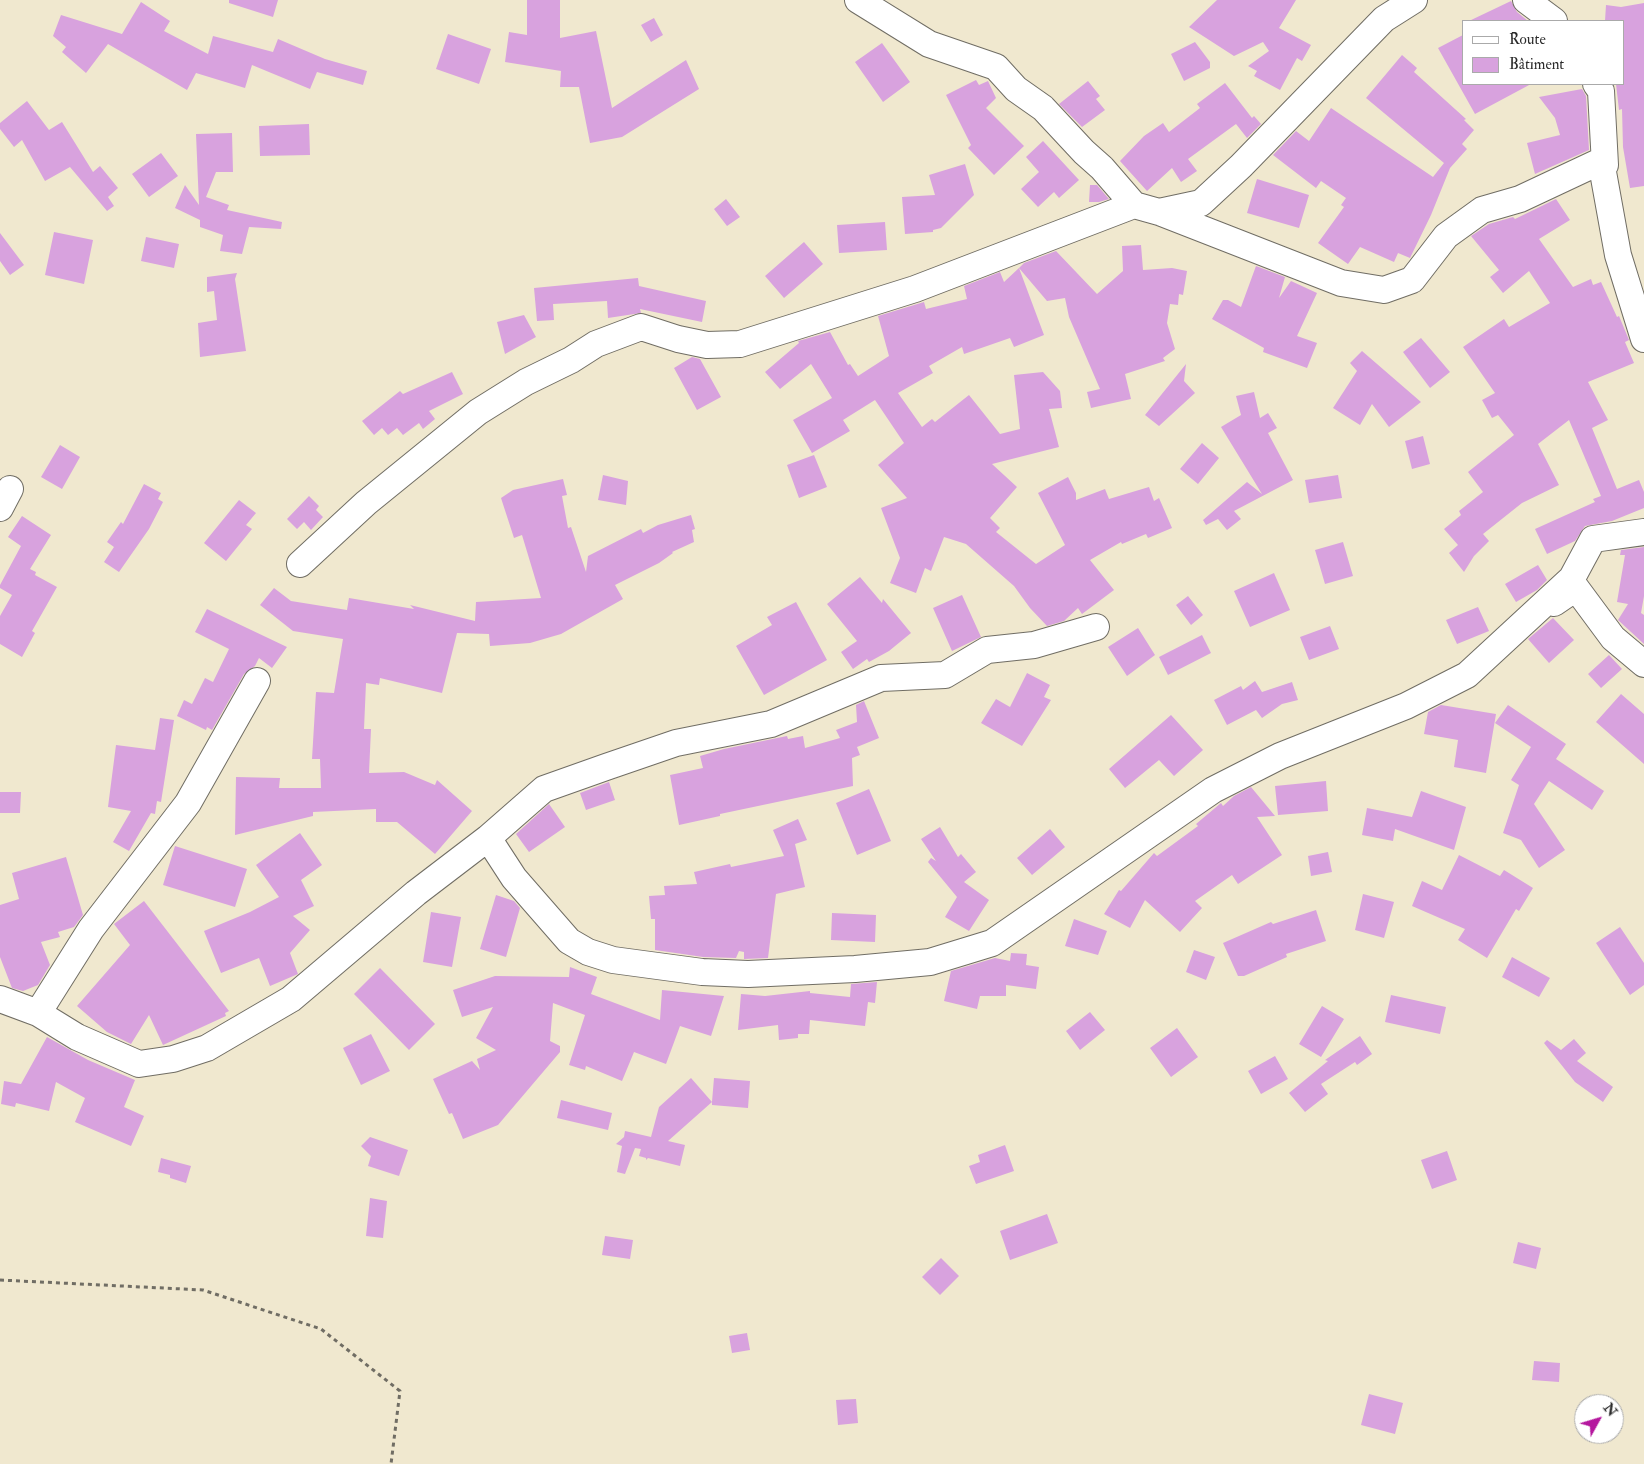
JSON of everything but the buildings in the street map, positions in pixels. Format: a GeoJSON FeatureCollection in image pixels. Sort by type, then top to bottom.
{"type":"FeatureCollection","features":[{"type":"Feature","properties":{"kind":"street"},"geometry":{"type":"LineString","coordinates":[[858,0],[928,44],[996,67],[1016,89],[1043,108],[1084,152],[1102,168],[1134,205],[1159,212],[1341,282],[1384,290],[1412,280],[1446,236],[1482,210],[1520,198],[1601,161]]}},
{"type":"Feature","properties":{"kind":"street"},"geometry":{"type":"LineString","coordinates":[[1159,212],[1201,203],[1241,166],[1384,19],[1414,0]]}},
{"type":"Feature","properties":{"kind":"street"},"geometry":{"type":"LineString","coordinates":[[1526,0],[1553,20]]}},
{"type":"Feature","properties":{"kind":"street"},"geometry":{"type":"LineString","coordinates":[[1597,85],[1601,91],[1605,165],[1601,161]]}},
{"type":"Feature","properties":{"kind":"street"},"geometry":{"type":"LineString","coordinates":[[1601,161],[1618,254],[1644,339]]}},
{"type":"Feature","properties":{"kind":"street"},"geometry":{"type":"LineString","coordinates":[[300,564],[366,503],[478,412],[526,382],[571,360],[596,344],[641,327],[678,339],[706,345],[740,344],[915,290],[1134,205]]}},
{"type":"Feature","properties":{"kind":"street"},"geometry":{"type":"LineString","coordinates":[[488,838],[514,878],[569,941],[588,952],[613,960],[702,972],[748,974],[855,970],[930,962],[992,942],[1213,790],[1280,756],[1406,706],[1467,675],[1524,625],[1572,578],[1593,539],[1644,532]]}},
{"type":"Feature","properties":{"kind":"street"},"geometry":{"type":"LineString","coordinates":[[1524,625],[1576,588],[1612,638],[1644,664]]}},
{"type":"Feature","properties":{"kind":"street"},"geometry":{"type":"LineString","coordinates":[[0,998],[38,1013],[77,1038],[139,1064],[173,1059],[206,1048],[290,999],[416,893],[488,838],[544,789],[676,743],[771,724],[881,678],[945,675],[987,650],[1034,645],[1096,627]]}},
{"type":"Feature","properties":{"kind":"street"},"geometry":{"type":"LineString","coordinates":[[38,1013],[91,930],[188,803],[257,681]]}},
{"type":"Feature","properties":{"kind":"path"},"geometry":{"type":"LineString","coordinates":[[0,1280],[203,1290],[321,1329],[400,1390],[391,1464]]}}]}
